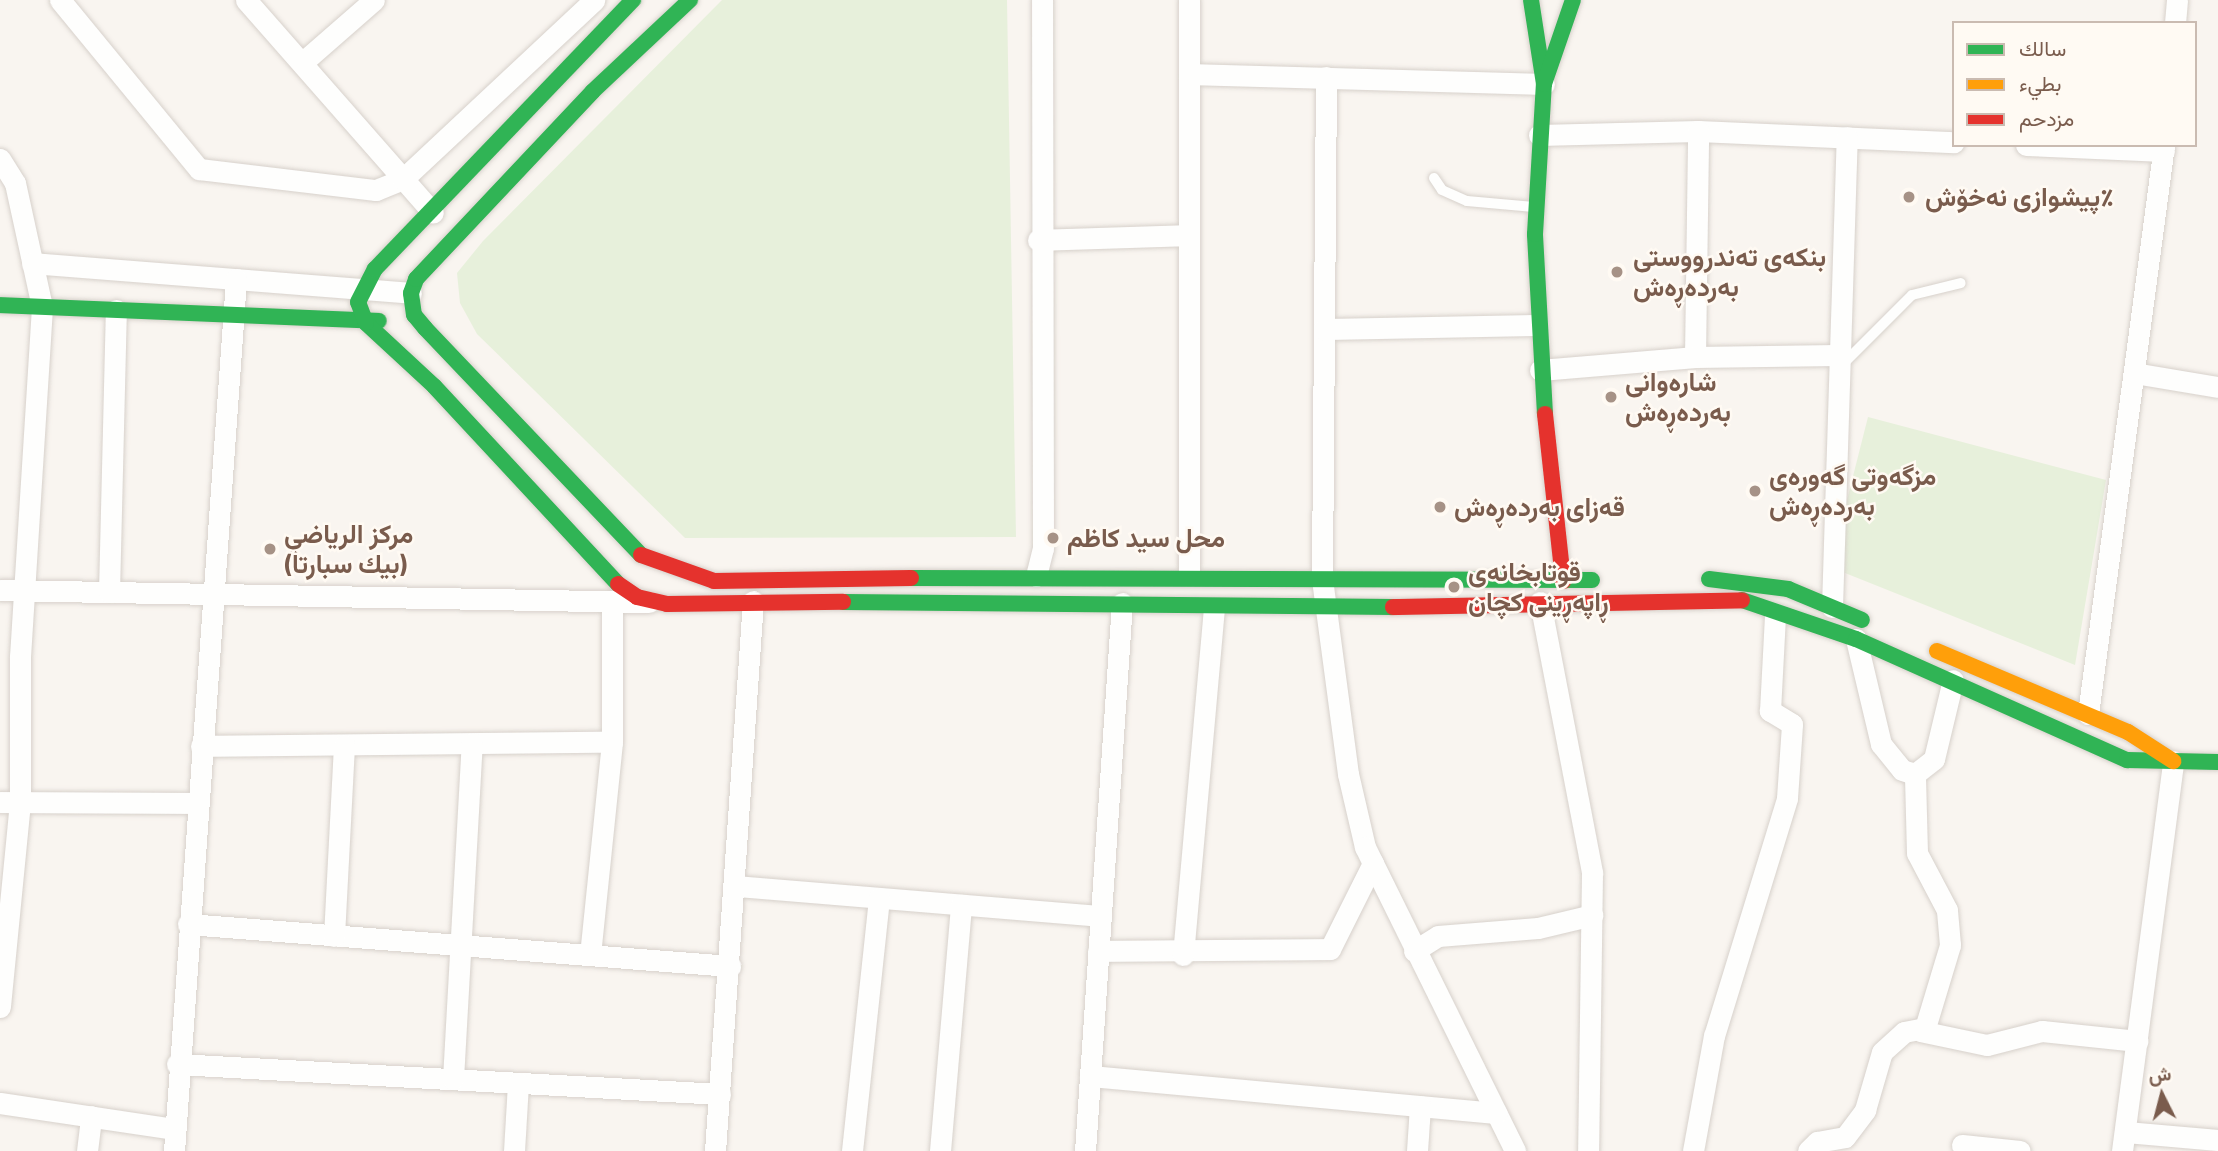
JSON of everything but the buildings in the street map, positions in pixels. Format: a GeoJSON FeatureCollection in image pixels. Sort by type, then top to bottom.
{"type":"FeatureCollection","features":[{"type":"Feature","properties":{"kind":"main road"},"geometry":{"type":"LineString","coordinates":[[633,0],[587,45],[361,289],[358,309],[366,323],[434,386],[614,581],[650,602],[1122,603],[1214,608],[1328,608],[1738,599],[1775,617],[1856,639],[1953,680],[2127,760],[2218,762]]}},
{"type":"Feature","properties":{"kind":"main road"},"geometry":{"type":"LineString","coordinates":[[690,0],[593,91],[416,279],[411,293],[414,315],[620,538],[672,573],[714,581],[1189,575],[1322,579],[1616,580]]}},
{"type":"Feature","properties":{"kind":"main road"},"geometry":{"type":"LineString","coordinates":[[1531,0],[1544,84]]}},
{"type":"Feature","properties":{"kind":"main road"},"geometry":{"type":"LineString","coordinates":[[1563,581],[1540,370],[1537,325],[1537,207],[1544,84],[1573,0]]}},
{"type":"Feature","properties":{"kind":"main road"},"geometry":{"type":"LineString","coordinates":[[0,305],[366,323],[414,315]]}},
{"type":"Feature","properties":{"kind":"main road"},"geometry":{"type":"LineString","coordinates":[[1683,579],[1737,578],[1788,589],[1875,625]]}},
{"type":"Feature","properties":{"kind":"main road"},"geometry":{"type":"LineString","coordinates":[[1925,646],[2088,715],[2173,761]]}},
{"type":"Feature","properties":{"kind":"street"},"geometry":{"type":"LineString","coordinates":[[60,0],[199,169],[376,190],[403,180],[584,4]]}},
{"type":"Feature","properties":{"kind":"street"},"geometry":{"type":"LineString","coordinates":[[246,0],[433,213]]}},
{"type":"Feature","properties":{"kind":"street"},"geometry":{"type":"LineString","coordinates":[[303,62],[374,0]]}},
{"type":"Feature","properties":{"kind":"street"},"geometry":{"type":"LineString","coordinates":[[1037,576],[1043,548],[1038,240],[1042,0]]}},
{"type":"Feature","properties":{"kind":"street"},"geometry":{"type":"LineString","coordinates":[[1189,0],[1189,575]]}},
{"type":"Feature","properties":{"kind":"street"},"geometry":{"type":"LineString","coordinates":[[2175,21],[2177,0]]}},
{"type":"Feature","properties":{"kind":"street"},"geometry":{"type":"LineString","coordinates":[[584,4],[587,45]]}},
{"type":"Feature","properties":{"kind":"street"},"geometry":{"type":"LineString","coordinates":[[1189,74],[1544,84]]}},
{"type":"Feature","properties":{"kind":"street"},"geometry":{"type":"LineString","coordinates":[[1326,77],[1322,579],[1349,774],[1373,863],[1414,951],[1515,1151]]}},
{"type":"Feature","properties":{"kind":"street"},"geometry":{"type":"LineString","coordinates":[[1539,135],[1698,131],[1952,142]]}},
{"type":"Feature","properties":{"kind":"street"},"geometry":{"type":"LineString","coordinates":[[1695,358],[1698,131]]}},
{"type":"Feature","properties":{"kind":"street"},"geometry":{"type":"LineString","coordinates":[[1832,607],[1837,363],[1847,137]]}},
{"type":"Feature","properties":{"kind":"street"},"geometry":{"type":"LineString","coordinates":[[2088,715],[2164,148],[2118,147]]}},
{"type":"Feature","properties":{"kind":"street"},"geometry":{"type":"LineString","coordinates":[[0,159],[15,183],[42,307],[10,802],[0,1007]]}},
{"type":"Feature","properties":{"kind":"street"},"geometry":{"type":"LineString","coordinates":[[1038,240],[1189,235]]}},
{"type":"Feature","properties":{"kind":"street"},"geometry":{"type":"LineString","coordinates":[[32,263],[411,293]]}},
{"type":"Feature","properties":{"kind":"street"},"geometry":{"type":"LineString","coordinates":[[174,1151],[177,1064],[236,279]]}},
{"type":"Feature","properties":{"kind":"street"},"geometry":{"type":"LineString","coordinates":[[108,592],[116,310]]}},
{"type":"Feature","properties":{"kind":"street"},"geometry":{"type":"LineString","coordinates":[[1324,329],[1537,325]]}},
{"type":"Feature","properties":{"kind":"street"},"geometry":{"type":"LineString","coordinates":[[1540,370],[1695,358],[1837,363]]}},
{"type":"Feature","properties":{"kind":"street"},"geometry":{"type":"LineString","coordinates":[[2134,373],[2218,387]]}},
{"type":"Feature","properties":{"kind":"street"},"geometry":{"type":"LineString","coordinates":[[0,590],[612,605],[650,602]]}},
{"type":"Feature","properties":{"kind":"street"},"geometry":{"type":"LineString","coordinates":[[715,1151],[736,886],[753,601]]}},
{"type":"Feature","properties":{"kind":"street"},"geometry":{"type":"LineString","coordinates":[[1540,602],[1592,873],[1588,1151]]}},
{"type":"Feature","properties":{"kind":"street"},"geometry":{"type":"LineString","coordinates":[[1085,1151],[1122,603]]}},
{"type":"Feature","properties":{"kind":"street"},"geometry":{"type":"LineString","coordinates":[[590,955],[612,743],[612,605]]}},
{"type":"Feature","properties":{"kind":"street"},"geometry":{"type":"LineString","coordinates":[[1183,955],[1214,608]]}},
{"type":"Feature","properties":{"kind":"street"},"geometry":{"type":"LineString","coordinates":[[1693,1151],[1714,1037],[1787,798],[1793,724],[1770,711],[1775,617]]}},
{"type":"Feature","properties":{"kind":"street"},"geometry":{"type":"LineString","coordinates":[[1856,639],[1881,744],[1894,763],[1915,774]]}},
{"type":"Feature","properties":{"kind":"street"},"geometry":{"type":"LineString","coordinates":[[1920,1031],[1951,936],[1947,910],[1917,853],[1915,774],[1938,750],[1953,680]]}},
{"type":"Feature","properties":{"kind":"street"},"geometry":{"type":"LineString","coordinates":[[201,746],[612,743]]}},
{"type":"Feature","properties":{"kind":"street"},"geometry":{"type":"LineString","coordinates":[[453,1079],[472,744]]}},
{"type":"Feature","properties":{"kind":"street"},"geometry":{"type":"LineString","coordinates":[[334,936],[344,745]]}},
{"type":"Feature","properties":{"kind":"street"},"geometry":{"type":"LineString","coordinates":[[2173,761],[2124,1142],[2218,1140]]}},
{"type":"Feature","properties":{"kind":"street"},"geometry":{"type":"LineString","coordinates":[[10,802],[197,803]]}},
{"type":"Feature","properties":{"kind":"street"},"geometry":{"type":"LineString","coordinates":[[1098,951],[1183,955],[1330,949],[1373,863]]}},
{"type":"Feature","properties":{"kind":"street"},"geometry":{"type":"LineString","coordinates":[[736,886],[1101,916]]}},
{"type":"Feature","properties":{"kind":"street"},"geometry":{"type":"LineString","coordinates":[[852,1151],[878,898]]}},
{"type":"Feature","properties":{"kind":"street"},"geometry":{"type":"LineString","coordinates":[[940,1151],[961,905]]}},
{"type":"Feature","properties":{"kind":"street"},"geometry":{"type":"LineString","coordinates":[[1414,951],[1438,936],[1538,928],[1592,915]]}},
{"type":"Feature","properties":{"kind":"street"},"geometry":{"type":"LineString","coordinates":[[188,924],[730,966]]}},
{"type":"Feature","properties":{"kind":"street"},"geometry":{"type":"LineString","coordinates":[[1808,1151],[1817,1142],[1844,1137],[1865,1111],[1882,1052],[1904,1032],[1920,1031],[1987,1045],[2042,1031],[2137,1041]]}},
{"type":"Feature","properties":{"kind":"street"},"geometry":{"type":"LineString","coordinates":[[177,1064],[720,1094]]}},
{"type":"Feature","properties":{"kind":"street"},"geometry":{"type":"LineString","coordinates":[[1090,1076],[1496,1114]]}},
{"type":"Feature","properties":{"kind":"street"},"geometry":{"type":"LineString","coordinates":[[514,1151],[518,1083]]}},
{"type":"Feature","properties":{"kind":"street"},"geometry":{"type":"LineString","coordinates":[[0,1103],[175,1129]]}},
{"type":"Feature","properties":{"kind":"street"},"geometry":{"type":"LineString","coordinates":[[1417,1151],[1420,1106]]}},
{"type":"Feature","properties":{"kind":"street"},"geometry":{"type":"LineString","coordinates":[[87,1151],[91,1116]]}},
{"type":"Feature","properties":{"kind":"street"},"geometry":{"type":"LineString","coordinates":[[1962,1145],[2020,1151]]}},
{"type":"Feature","properties":{"kind":"lane"},"geometry":{"type":"LineString","coordinates":[[1434,178],[1442,190],[1467,201],[1537,207]]}},
{"type":"Feature","properties":{"kind":"lane"},"geometry":{"type":"LineString","coordinates":[[1837,363],[1912,295],[1961,284]]}},
{"type":"Feature","properties":{"kind":"green space"},"geometry":{"type":"Polygon","coordinates":[[[722,0],[1007,0],[1016,537],[685,538],[477,334],[460,303],[457,273],[483,241],[722,0]]]}},
{"type":"Feature","properties":{"kind":"green space"},"geometry":{"type":"Polygon","coordinates":[[[1868,417],[2106,480],[2075,665],[1830,567],[1868,417]]]}},
{"type":"Feature","properties":{"kind":"traffic: fast"},"geometry":{"type":"LineString","coordinates":[[618,584],[434,386],[366,323],[358,302],[375,269],[633,0]]}},
{"type":"Feature","properties":{"kind":"traffic: fast"},"geometry":{"type":"LineString","coordinates":[[641,555],[425,328],[414,315],[411,293],[416,279],[593,91],[690,0]]}},
{"type":"Feature","properties":{"kind":"traffic: fast"},"geometry":{"type":"LineString","coordinates":[[1531,0],[1544,84]]}},
{"type":"Feature","properties":{"kind":"traffic: fast"},"geometry":{"type":"LineString","coordinates":[[1545,414],[1535,234],[1544,84],[1573,0]]}},
{"type":"Feature","properties":{"kind":"traffic: fast"},"geometry":{"type":"LineString","coordinates":[[0,305],[379,321]]}},
{"type":"Feature","properties":{"kind":"traffic: fast"},"geometry":{"type":"LineString","coordinates":[[911,578],[1592,580]]}},
{"type":"Feature","properties":{"kind":"traffic: fast"},"geometry":{"type":"LineString","coordinates":[[1709,579],[1788,589],[1862,620]]}},
{"type":"Feature","properties":{"kind":"traffic: fast"},"geometry":{"type":"LineString","coordinates":[[1742,600],[1856,639],[2127,760],[2218,762]]}},
{"type":"Feature","properties":{"kind":"traffic: fast"},"geometry":{"type":"LineString","coordinates":[[843,602],[1393,607]]}},
{"type":"Feature","properties":{"kind":"traffic: slow"},"geometry":{"type":"LineString","coordinates":[[1937,651],[2128,732],[2173,761]]}},
{"type":"Feature","properties":{"kind":"traffic: jam"},"geometry":{"type":"LineString","coordinates":[[1545,414],[1563,581]]}},
{"type":"Feature","properties":{"kind":"traffic: jam"},"geometry":{"type":"LineString","coordinates":[[641,555],[714,581],[911,578]]}},
{"type":"Feature","properties":{"kind":"traffic: jam"},"geometry":{"type":"LineString","coordinates":[[618,584],[637,597],[667,604],[843,602]]}},
{"type":"Feature","properties":{"kind":"traffic: jam"},"geometry":{"type":"LineString","coordinates":[[1393,607],[1742,600]]}},
{"type":"Feature","properties":{"kind":"place","name":"پیشوازی نەخۆش٪"},"geometry":{"type":"Point","coordinates":[1909,197]}},
{"type":"Feature","properties":{"kind":"place","name":"بنکەی تەندرووستی بەردەڕەش"},"geometry":{"type":"Point","coordinates":[1617,272]}},
{"type":"Feature","properties":{"kind":"place","name":"شارەوانی بەردەڕەش"},"geometry":{"type":"Point","coordinates":[1611,397]}},
{"type":"Feature","properties":{"kind":"place","name":"مزگەوتی گەورەی بەردەڕەش"},"geometry":{"type":"Point","coordinates":[1755,491]}},
{"type":"Feature","properties":{"kind":"place","name":"قەزای بەردەڕەش"},"geometry":{"type":"Point","coordinates":[1440,507]}},
{"type":"Feature","properties":{"kind":"place","name":"محل سيد كاظم"},"geometry":{"type":"Point","coordinates":[1053,538]}},
{"type":"Feature","properties":{"kind":"place","name":"مركز الرياضي (بيك سبارتا)"},"geometry":{"type":"Point","coordinates":[270,549]}},
{"type":"Feature","properties":{"kind":"place","name":"قوتابخانەی ڕاپەڕینی کچان"},"geometry":{"type":"Point","coordinates":[1454,587]}}]}
